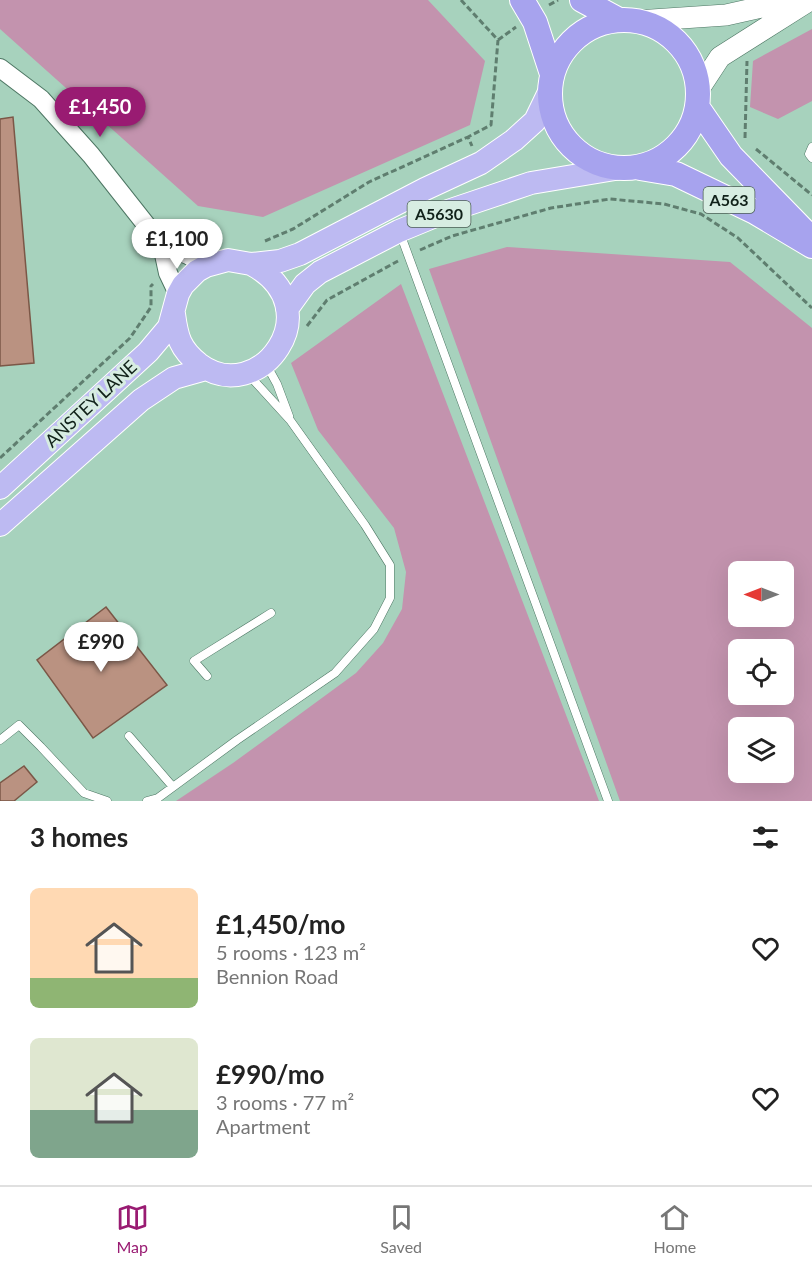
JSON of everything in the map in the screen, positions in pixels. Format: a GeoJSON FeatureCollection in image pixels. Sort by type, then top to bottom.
{"type":"FeatureCollection","features":[{"type":"Feature","properties":{"kind":"highway"},"geometry":{"type":"LineString","coordinates":[[522,0],[535,22],[551,82],[553,118],[570,146],[593,162],[615,169],[640,168],[659,160],[680,144],[694,122],[698,98],[694,67],[682,48],[660,28],[628,20],[582,0]]}},
{"type":"Feature","properties":{"kind":"highway"},"geometry":{"type":"LineString","coordinates":[[551,82],[569,44],[589,28],[628,20]]}},
{"type":"Feature","properties":{"kind":"highway","name":"A563"},"geometry":{"type":"LineString","coordinates":[[698,98],[812,238]]}},
{"type":"Feature","properties":{"kind":"highway","name":"A563"},"geometry":{"type":"LineString","coordinates":[[640,168],[676,174],[755,212],[812,246]]}},
{"type":"Feature","properties":{"kind":"main road"},"geometry":{"type":"LineString","coordinates":[[628,20],[726,15],[793,0]]}},
{"type":"Feature","properties":{"kind":"main road"},"geometry":{"type":"LineString","coordinates":[[698,98],[720,57],[810,0]]}},
{"type":"Feature","properties":{"kind":"main road","name":"A5630"},"geometry":{"type":"LineString","coordinates":[[251,264],[280,261],[300,254],[425,189],[481,164],[535,121],[551,82]]}},
{"type":"Feature","properties":{"kind":"main road","name":"A5630"},"geometry":{"type":"LineString","coordinates":[[287,309],[305,284],[320,272],[399,231],[445,212],[531,183],[615,169]]}},
{"type":"Feature","properties":{"kind":"main road"},"geometry":{"type":"LineString","coordinates":[[176,304],[177,336],[188,356],[206,369],[219,374],[233,375],[256,368],[281,344],[288,321],[287,309],[283,294],[275,281],[264,271],[251,264],[228,260],[206,266]]}},
{"type":"Feature","properties":{"kind":"main road","name":"ANSTEY LANE"},"geometry":{"type":"LineString","coordinates":[[0,488],[148,352],[169,327],[176,304],[190,277],[206,266]]}},
{"type":"Feature","properties":{"kind":"main road"},"geometry":{"type":"LineString","coordinates":[[0,525],[141,400],[174,378],[206,369]]}},
{"type":"Feature","properties":{"kind":"street"},"geometry":{"type":"LineString","coordinates":[[0,68],[42,99],[91,155],[162,245],[176,304]]}},
{"type":"Feature","properties":{"kind":"street"},"geometry":{"type":"LineString","coordinates":[[162,245],[188,255],[206,266]]}},
{"type":"Feature","properties":{"kind":"lane"},"geometry":{"type":"LineString","coordinates":[[812,147],[809,154],[812,158]]}},
{"type":"Feature","properties":{"kind":"lane"},"geometry":{"type":"LineString","coordinates":[[399,231],[608,801]]}},
{"type":"Feature","properties":{"kind":"lane"},"geometry":{"type":"LineString","coordinates":[[256,368],[278,384],[290,420]]}},
{"type":"Feature","properties":{"kind":"lane"},"geometry":{"type":"LineString","coordinates":[[147,801],[158,798],[245,734],[335,674],[374,629],[390,598],[390,565],[365,525],[256,368]]}},
{"type":"Feature","properties":{"kind":"lane"},"geometry":{"type":"LineString","coordinates":[[207,676],[194,661],[271,613]]}},
{"type":"Feature","properties":{"kind":"lane"},"geometry":{"type":"LineString","coordinates":[[0,741],[19,726],[42,747],[82,797],[107,801]]}},
{"type":"Feature","properties":{"kind":"lane"},"geometry":{"type":"LineString","coordinates":[[129,736],[173,787]]}},
{"type":"Feature","properties":{"kind":"path"},"geometry":{"type":"LineString","coordinates":[[461,0],[498,40]]}},
{"type":"Feature","properties":{"kind":"path"},"geometry":{"type":"LineString","coordinates":[[748,56],[745,141],[742,152],[812,195]]}},
{"type":"Feature","properties":{"kind":"path"},"geometry":{"type":"LineString","coordinates":[[701,214],[711,191]]}},
{"type":"Feature","properties":{"kind":"path"},"geometry":{"type":"LineString","coordinates":[[306,328],[327,300],[408,255],[453,236],[540,211],[610,199],[664,204],[701,214],[738,238],[812,308]]}},
{"type":"Feature","properties":{"kind":"shaded area"},"geometry":{"type":"Polygon","coordinates":[[[0,0],[428,0],[485,61],[470,125],[263,217],[198,206],[0,29],[0,0]]]}},
{"type":"Feature","properties":{"kind":"shaded area"},"geometry":{"type":"Polygon","coordinates":[[[812,29],[812,101],[778,119],[750,107],[753,61],[812,29]]]}},
{"type":"Feature","properties":{"kind":"shaded area"},"geometry":{"type":"Polygon","coordinates":[[[507,247],[730,262],[812,328],[812,801],[620,801],[429,269],[507,247]]]}},
{"type":"Feature","properties":{"kind":"shaded area"},"geometry":{"type":"Polygon","coordinates":[[[401,284],[599,801],[176,801],[233,763],[356,673],[383,643],[402,609],[406,572],[394,528],[318,430],[291,363],[401,284]]]}},
{"type":"Feature","properties":{"kind":"building"},"geometry":{"type":"Polygon","coordinates":[[[13,117],[34,363],[0,366],[0,119],[13,117]]]}},
{"type":"Feature","properties":{"kind":"building"},"geometry":{"type":"Polygon","coordinates":[[[106,607],[167,685],[93,738],[37,660],[106,607]]]}},
{"type":"Feature","properties":{"kind":"building"},"geometry":{"type":"Polygon","coordinates":[[[24,766],[37,782],[14,801],[0,801],[0,783],[24,766]]]}}]}
